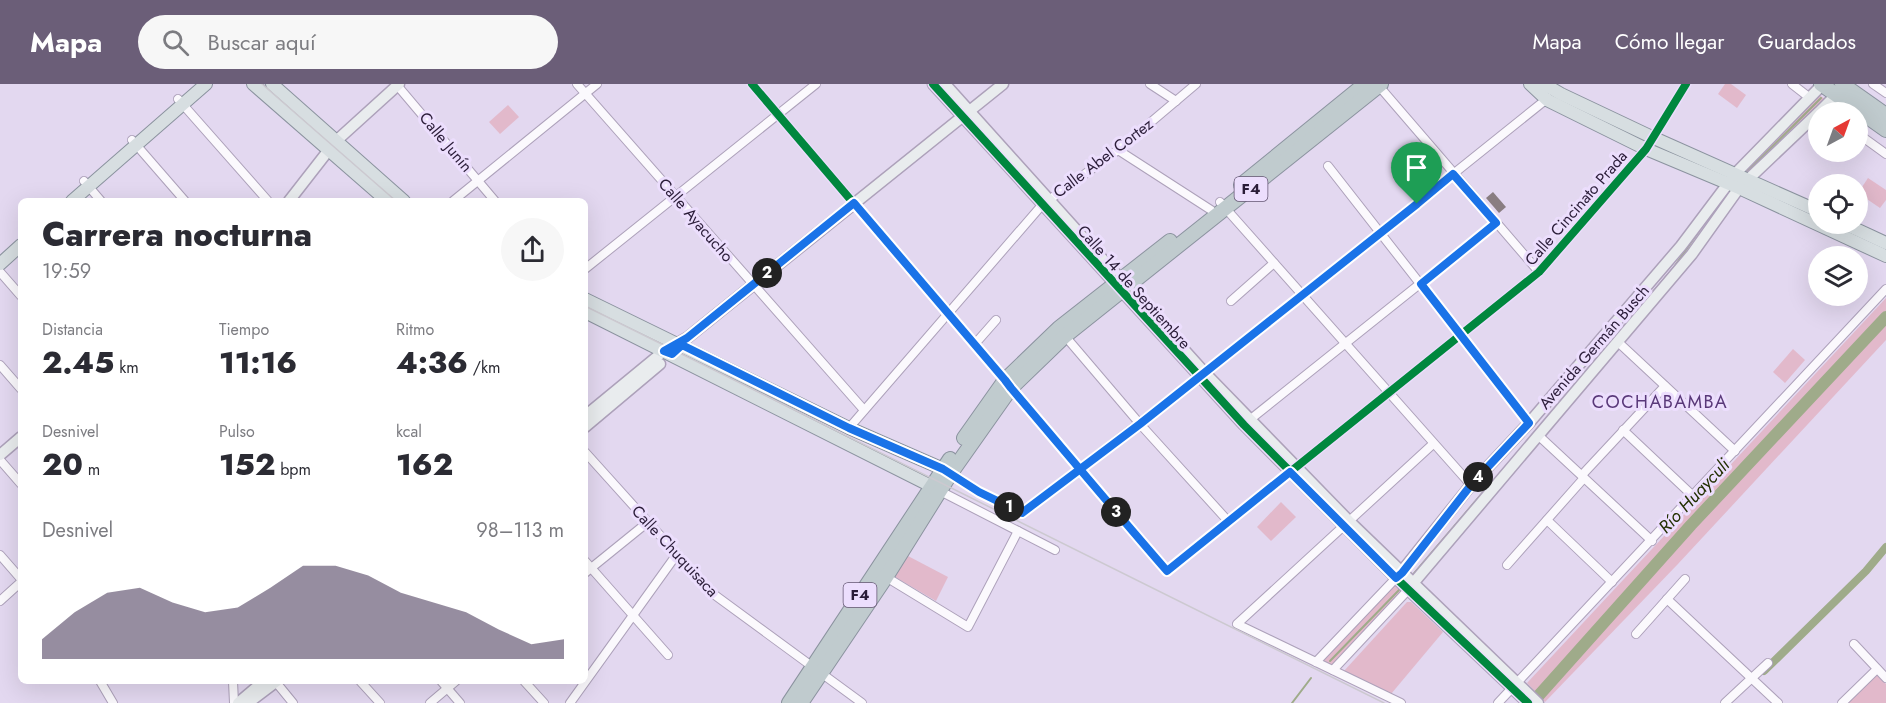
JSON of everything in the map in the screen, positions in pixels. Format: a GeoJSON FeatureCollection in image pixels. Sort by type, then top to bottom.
{"type":"FeatureCollection","features":[{"type":"Feature","properties":{"kind":"highway","name":"F4"},"geometry":{"type":"LineString","coordinates":[[789,703],[817,670],[886,577],[947,471],[1008,384],[1059,328],[1219,210],[1375,84]]}},
{"type":"Feature","properties":{"kind":"highway"},"geometry":{"type":"LineString","coordinates":[[1822,84],[1843,87],[1886,115]]}},
{"type":"Feature","properties":{"kind":"highway"},"geometry":{"type":"LineString","coordinates":[[1843,87],[1886,130]]}},
{"type":"Feature","properties":{"kind":"highway","name":"F4"},"geometry":{"type":"LineString","coordinates":[[1008,384],[1120,285]]}},
{"type":"Feature","properties":{"kind":"highway","name":"F4"},"geometry":{"type":"LineString","coordinates":[[801,703],[817,670],[936,489]]}},
{"type":"Feature","properties":{"kind":"main road"},"geometry":{"type":"LineString","coordinates":[[181,101],[195,84]]}},
{"type":"Feature","properties":{"kind":"main road"},"geometry":{"type":"LineString","coordinates":[[66,198],[86,184],[181,101],[206,84]]}},
{"type":"Feature","properties":{"kind":"main road"},"geometry":{"type":"LineString","coordinates":[[253,84],[400,198]]}},
{"type":"Feature","properties":{"kind":"main road"},"geometry":{"type":"LineString","coordinates":[[272,84],[378,198]]}},
{"type":"Feature","properties":{"kind":"main road"},"geometry":{"type":"LineString","coordinates":[[1530,84],[1808,206]]}},
{"type":"Feature","properties":{"kind":"main road"},"geometry":{"type":"LineString","coordinates":[[1548,91],[1646,148],[1886,256]]}},
{"type":"Feature","properties":{"kind":"main road"},"geometry":{"type":"LineString","coordinates":[[74,198],[86,184]]}},
{"type":"Feature","properties":{"kind":"main road"},"geometry":{"type":"LineString","coordinates":[[1867,234],[1886,243]]}},
{"type":"Feature","properties":{"kind":"main road"},"geometry":{"type":"LineString","coordinates":[[0,255],[18,240]]}},
{"type":"Feature","properties":{"kind":"main road"},"geometry":{"type":"LineString","coordinates":[[0,264],[18,248]]}},
{"type":"Feature","properties":{"kind":"main road"},"geometry":{"type":"LineString","coordinates":[[588,301],[936,489]]}},
{"type":"Feature","properties":{"kind":"main road"},"geometry":{"type":"LineString","coordinates":[[588,313],[676,347],[947,471]]}},
{"type":"Feature","properties":{"kind":"street"},"geometry":{"type":"LineString","coordinates":[[291,198],[331,146],[397,84]]}},
{"type":"Feature","properties":{"kind":"street","name":"Calle Junín"},"geometry":{"type":"LineString","coordinates":[[397,84],[493,198]]}},
{"type":"Feature","properties":{"kind":"street","name":"Calle Ayacucho"},"geometry":{"type":"LineString","coordinates":[[577,84],[864,410]]}},
{"type":"Feature","properties":{"kind":"street"},"geometry":{"type":"LineString","coordinates":[[457,198],[597,84]]}},
{"type":"Feature","properties":{"kind":"street"},"geometry":{"type":"LineString","coordinates":[[752,84],[1079,468]]}},
{"type":"Feature","properties":{"kind":"street"},"geometry":{"type":"LineString","coordinates":[[588,267],[816,84]]}},
{"type":"Feature","properties":{"kind":"street","name":"Calle 14 de Septiembre"},"geometry":{"type":"LineString","coordinates":[[933,84],[966,115],[1202,375],[1345,523],[1533,702]]}},
{"type":"Feature","properties":{"kind":"street","name":"Calle 14 de Septiembre"},"geometry":{"type":"LineString","coordinates":[[945,84],[966,115]]}},
{"type":"Feature","properties":{"kind":"street"},"geometry":{"type":"LineString","coordinates":[[588,414],[676,347],[1003,84]]}},
{"type":"Feature","properties":{"kind":"street"},"geometry":{"type":"LineString","coordinates":[[1150,84],[1176,101]]}},
{"type":"Feature","properties":{"kind":"street","name":"Calle Abel Cortez"},"geometry":{"type":"LineString","coordinates":[[849,428],[1046,202],[1118,150],[1196,84]]}},
{"type":"Feature","properties":{"kind":"street"},"geometry":{"type":"LineString","coordinates":[[1375,84],[1539,272]]}},
{"type":"Feature","properties":{"kind":"street","name":"Calle Cincinato Prada"},"geometry":{"type":"LineString","coordinates":[[1079,468],[1167,571],[1539,272],[1654,138],[1686,84]]}},
{"type":"Feature","properties":{"kind":"street"},"geometry":{"type":"LineString","coordinates":[[1791,84],[1810,98]]}},
{"type":"Feature","properties":{"kind":"street","name":"Avenida Germán Busch"},"geometry":{"type":"LineString","coordinates":[[1333,669],[1411,586],[1692,254],[1734,186],[1736,173],[1822,84]]}},
{"type":"Feature","properties":{"kind":"street"},"geometry":{"type":"LineString","coordinates":[[1873,84],[1886,93]]}},
{"type":"Feature","properties":{"kind":"street","name":"Avenida Germán Busch"},"geometry":{"type":"LineString","coordinates":[[1830,102],[1843,87]]}},
{"type":"Feature","properties":{"kind":"street"},"geometry":{"type":"LineString","coordinates":[[947,471],[979,492],[1022,513],[1140,424],[1381,233],[1548,91]]}},
{"type":"Feature","properties":{"kind":"street"},"geometry":{"type":"LineString","coordinates":[[181,101],[265,198]]}},
{"type":"Feature","properties":{"kind":"street","name":"Avenida Germán Busch"},"geometry":{"type":"LineString","coordinates":[[1316,662],[1399,576],[1471,485],[1529,423],[1734,186],[1749,179],[1808,125]]}},
{"type":"Feature","properties":{"kind":"street"},"geometry":{"type":"LineString","coordinates":[[1868,141],[1886,154]]}},
{"type":"Feature","properties":{"kind":"street"},"geometry":{"type":"LineString","coordinates":[[134,142],[182,198]]}},
{"type":"Feature","properties":{"kind":"street"},"geometry":{"type":"LineString","coordinates":[[1118,150],[1219,210],[1274,263],[1471,485]]}},
{"type":"Feature","properties":{"kind":"street"},"geometry":{"type":"LineString","coordinates":[[1329,166],[1529,423]]}},
{"type":"Feature","properties":{"kind":"street"},"geometry":{"type":"LineString","coordinates":[[86,184],[98,198]]}},
{"type":"Feature","properties":{"kind":"street"},"geometry":{"type":"LineString","coordinates":[[1247,422],[1496,223]]}},
{"type":"Feature","properties":{"kind":"street"},"geometry":{"type":"LineString","coordinates":[[1230,301],[1274,263]]}},
{"type":"Feature","properties":{"kind":"street"},"geometry":{"type":"LineString","coordinates":[[0,272],[18,293]]}},
{"type":"Feature","properties":{"kind":"street"},"geometry":{"type":"LineString","coordinates":[[1498,703],[1886,289]]}},
{"type":"Feature","properties":{"kind":"street"},"geometry":{"type":"LineString","coordinates":[[974,345],[996,320]]}},
{"type":"Feature","properties":{"kind":"street"},"geometry":{"type":"LineString","coordinates":[[1065,336],[1140,424],[1228,521]]}},
{"type":"Feature","properties":{"kind":"street"},"geometry":{"type":"LineString","coordinates":[[1618,342],[1735,451]]}},
{"type":"Feature","properties":{"kind":"street"},"geometry":{"type":"LineString","coordinates":[[588,424],[676,347]]}},
{"type":"Feature","properties":{"kind":"street"},"geometry":{"type":"LineString","coordinates":[[0,365],[18,386]]}},
{"type":"Feature","properties":{"kind":"street"},"geometry":{"type":"LineString","coordinates":[[1507,565],[1623,430],[1665,386]]}},
{"type":"Feature","properties":{"kind":"street"},"geometry":{"type":"LineString","coordinates":[[1623,430],[1693,496]]}},
{"type":"Feature","properties":{"kind":"street"},"geometry":{"type":"LineString","coordinates":[[1539,435],[1652,541]]}},
{"type":"Feature","properties":{"kind":"street"},"geometry":{"type":"LineString","coordinates":[[0,455],[18,440]]}},
{"type":"Feature","properties":{"kind":"street"},"geometry":{"type":"LineString","coordinates":[[1401,703],[1237,624],[1433,444]]}},
{"type":"Feature","properties":{"kind":"street","name":"Calle Chuquisaca"},"geometry":{"type":"LineString","coordinates":[[588,455],[723,603],[862,703]]}},
{"type":"Feature","properties":{"kind":"street"},"geometry":{"type":"LineString","coordinates":[[0,460],[18,481]]}},
{"type":"Feature","properties":{"kind":"street"},"geometry":{"type":"LineString","coordinates":[[936,489],[1055,550]]}},
{"type":"Feature","properties":{"kind":"street"},"geometry":{"type":"LineString","coordinates":[[1547,520],[1612,582]]}},
{"type":"Feature","properties":{"kind":"street"},"geometry":{"type":"LineString","coordinates":[[648,522],[588,570],[633,615],[668,655]]}},
{"type":"Feature","properties":{"kind":"street"},"geometry":{"type":"LineString","coordinates":[[886,577],[968,627],[1018,531]]}},
{"type":"Feature","properties":{"kind":"street"},"geometry":{"type":"LineString","coordinates":[[588,678],[677,554]]}},
{"type":"Feature","properties":{"kind":"street"},"geometry":{"type":"LineString","coordinates":[[0,555],[18,577]]}},
{"type":"Feature","properties":{"kind":"street"},"geometry":{"type":"LineString","coordinates":[[1636,634],[1685,579]]}},
{"type":"Feature","properties":{"kind":"street"},"geometry":{"type":"LineString","coordinates":[[0,601],[18,584]]}},
{"type":"Feature","properties":{"kind":"street"},"geometry":{"type":"LineString","coordinates":[[1667,599],[1778,703]]}},
{"type":"Feature","properties":{"kind":"street"},"geometry":{"type":"LineString","coordinates":[[1854,644],[1886,678]]}},
{"type":"Feature","properties":{"kind":"street"},"geometry":{"type":"LineString","coordinates":[[1725,703],[1768,663]]}},
{"type":"Feature","properties":{"kind":"street"},"geometry":{"type":"LineString","coordinates":[[1842,703],[1877,669]]}},
{"type":"Feature","properties":{"kind":"street"},"geometry":{"type":"LineString","coordinates":[[102,684],[113,703]]}},
{"type":"Feature","properties":{"kind":"street"},"geometry":{"type":"LineString","coordinates":[[233,684],[236,703]]}},
{"type":"Feature","properties":{"kind":"street"},"geometry":{"type":"LineString","coordinates":[[236,703],[260,684]]}},
{"type":"Feature","properties":{"kind":"street"},"geometry":{"type":"LineString","coordinates":[[248,703],[272,684]]}},
{"type":"Feature","properties":{"kind":"street"},"geometry":{"type":"LineString","coordinates":[[278,684],[293,703]]}},
{"type":"Feature","properties":{"kind":"street"},"geometry":{"type":"LineString","coordinates":[[363,684],[380,703]]}},
{"type":"Feature","properties":{"kind":"street"},"geometry":{"type":"LineString","coordinates":[[444,684],[460,703]]}},
{"type":"Feature","properties":{"kind":"street"},"geometry":{"type":"LineString","coordinates":[[430,703],[452,684]]}},
{"type":"Feature","properties":{"kind":"street"},"geometry":{"type":"LineString","coordinates":[[527,684],[544,703]]}},
{"type":"Feature","properties":{"kind":"street"},"geometry":{"type":"LineString","coordinates":[[570,703],[584,684]]}},
{"type":"Feature","properties":{"kind":"shaded area"},"geometry":{"type":"Polygon","coordinates":[[[1725,84],[1731,84],[1746,95],[1737,108],[1718,94],[1725,84]]]}},
{"type":"Feature","properties":{"kind":"shaded area"},"geometry":{"type":"Polygon","coordinates":[[[1819,95],[1825,99],[1822,102],[1812,102],[1819,95]]]}},
{"type":"Feature","properties":{"kind":"shaded area"},"geometry":{"type":"Polygon","coordinates":[[[508,105],[519,117],[500,134],[489,122],[508,105]]]}},
{"type":"Feature","properties":{"kind":"shaded area"},"geometry":{"type":"Polygon","coordinates":[[[1808,106],[1808,116],[1751,174],[1744,170],[1808,106]]]}},
{"type":"Feature","properties":{"kind":"shaded area"},"geometry":{"type":"Polygon","coordinates":[[[1868,178],[1886,190],[1886,200],[1880,208],[1868,200],[1868,178]]]}},
{"type":"Feature","properties":{"kind":"shaded area"},"geometry":{"type":"Polygon","coordinates":[[[1886,298],[1886,340],[1677,565],[1545,702],[1527,683],[1886,298]]]}},
{"type":"Feature","properties":{"kind":"shaded area"},"geometry":{"type":"Polygon","coordinates":[[[1793,349],[1805,360],[1785,383],[1773,372],[1793,349]]]}},
{"type":"Feature","properties":{"kind":"shaded area"},"geometry":{"type":"Polygon","coordinates":[[[1281,502],[1296,517],[1271,541],[1257,527],[1281,502]]]}},
{"type":"Feature","properties":{"kind":"shaded area"},"geometry":{"type":"Polygon","coordinates":[[[908,556],[948,577],[936,601],[895,577],[908,556]]]}},
{"type":"Feature","properties":{"kind":"shaded area"},"geometry":{"type":"Polygon","coordinates":[[[1396,583],[1404,590],[1332,665],[1322,660],[1396,583]]]}},
{"type":"Feature","properties":{"kind":"shaded area"},"geometry":{"type":"Polygon","coordinates":[[[1407,602],[1411,602],[1443,632],[1391,694],[1344,671],[1407,602]]]}},
{"type":"Feature","properties":{"kind":"shaded area"},"geometry":{"type":"Polygon","coordinates":[[[1875,673],[1886,684],[1886,703],[1846,703],[1875,673]]]}},
{"type":"Feature","properties":{"kind":"building"},"geometry":{"type":"Polygon","coordinates":[[[1493,192],[1506,207],[1499,213],[1486,198],[1493,192]]]}},
{"type":"Feature","properties":{"kind":"waterway"},"geometry":{"type":"LineString","coordinates":[[1747,172],[1821,98]]}},
{"type":"Feature","properties":{"kind":"waterway"},"geometry":{"type":"LineString","coordinates":[[1640,307],[1672,270],[1699,231]]}},
{"type":"Feature","properties":{"kind":"waterway","name":"Río Huayculi"},"geometry":{"type":"LineString","coordinates":[[1532,703],[1691,525],[1886,317]]}},
{"type":"Feature","properties":{"kind":"waterway"},"geometry":{"type":"LineString","coordinates":[[1411,577],[1485,490]]}},
{"type":"Feature","properties":{"kind":"waterway"},"geometry":{"type":"LineString","coordinates":[[1764,671],[1866,571],[1886,547]]}},
{"type":"Feature","properties":{"kind":"waterway"},"geometry":{"type":"LineString","coordinates":[[1330,661],[1399,590]]}},
{"type":"Feature","properties":{"kind":"waterway"},"geometry":{"type":"LineString","coordinates":[[1292,703],[1311,678]]}},
{"type":"Feature","properties":{"kind":"tram line"},"geometry":{"type":"LineString","coordinates":[[262,84],[393,198]]}},
{"type":"Feature","properties":{"kind":"tram line"},"geometry":{"type":"LineString","coordinates":[[588,307],[1384,703]]}},
{"type":"Feature","properties":{"kind":"cycle path"},"geometry":{"type":"LineString","coordinates":[[752,84],[1167,571],[1539,272],[1646,149],[1686,84]]}},
{"type":"Feature","properties":{"kind":"cycle path"},"geometry":{"type":"LineString","coordinates":[[933,84],[1244,425],[1396,578],[1528,703]]}},
{"type":"Feature","properties":{"kind":"district","name":"COCHABAMBA"},"geometry":{"type":"Point","coordinates":[1660,402]}},
{"type":"Feature","properties":{"kind":"route"},"geometry":{"type":"LineString","coordinates":[[1417,204],[1140,424],[1079,468],[1022,513],[979,492],[943,469],[849,428],[682,345],[672,354],[664,351],[687,338],[854,203],[1005,380],[1011,388],[1079,468],[1120,518],[1167,571],[1290,472],[1396,578],[1471,485],[1529,423],[1421,284],[1496,223],[1453,174],[1417,204]]}}]}
